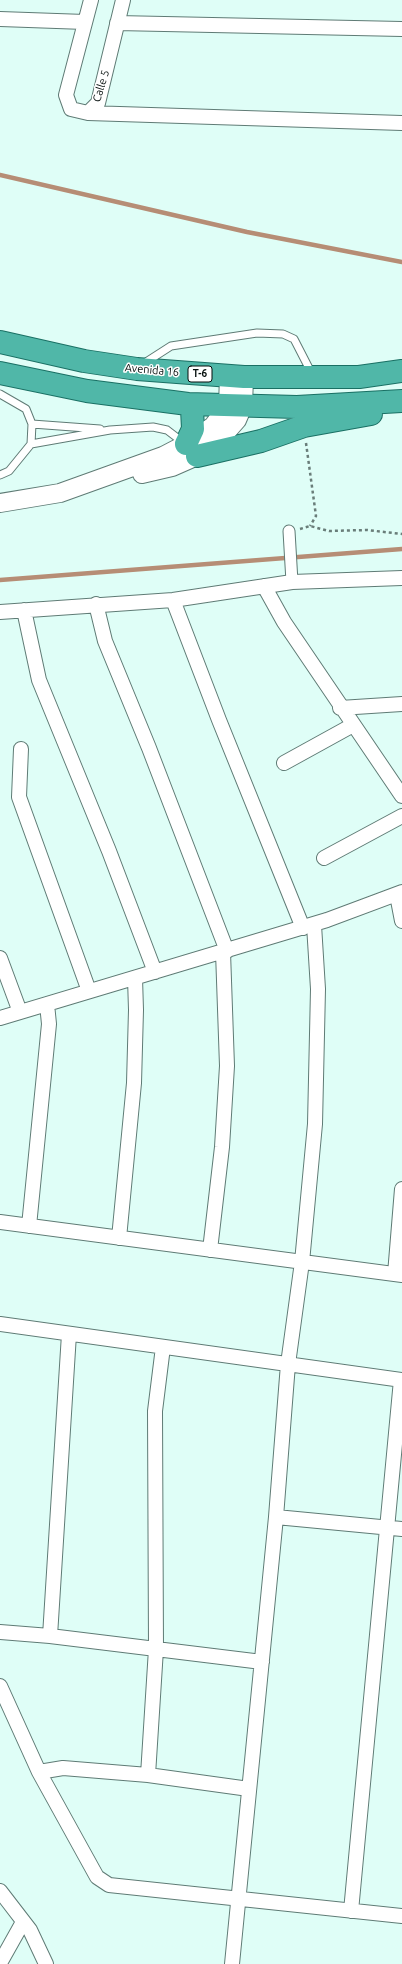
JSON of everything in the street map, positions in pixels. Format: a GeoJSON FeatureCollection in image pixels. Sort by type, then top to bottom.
{"type":"FeatureCollection","features":[{"type":"Feature","properties":{"kind":"highway","name":"Avenida 16"},"geometry":{"type":"LineString","coordinates":[[0,342],[84,361],[137,369],[237,377],[359,377],[402,371]]}},
{"type":"Feature","properties":{"kind":"highway"},"geometry":{"type":"LineString","coordinates":[[0,373],[87,391],[188,404],[297,406],[398,402]]}},
{"type":"Feature","properties":{"kind":"highway"},"geometry":{"type":"LineString","coordinates":[[188,404],[192,409],[193,429],[191,450],[260,441],[304,426],[369,415],[398,402]]}},
{"type":"Feature","properties":{"kind":"street","name":"Calle 5"},"geometry":{"type":"LineString","coordinates":[[91,0],[66,95],[70,109],[88,113],[98,103],[123,0]]}},
{"type":"Feature","properties":{"kind":"street"},"geometry":{"type":"LineString","coordinates":[[0,19],[85,22]]}},
{"type":"Feature","properties":{"kind":"street"},"geometry":{"type":"LineString","coordinates":[[117,23],[402,29]]}},
{"type":"Feature","properties":{"kind":"street"},"geometry":{"type":"LineString","coordinates":[[88,113],[402,123]]}},
{"type":"Feature","properties":{"kind":"street"},"geometry":{"type":"LineString","coordinates":[[0,504],[60,493],[163,456],[191,450],[213,426],[235,406],[237,377]]}},
{"type":"Feature","properties":{"kind":"street"},"geometry":{"type":"LineString","coordinates":[[289,531],[292,582]]}},
{"type":"Feature","properties":{"kind":"street"},"geometry":{"type":"LineString","coordinates":[[0,612],[96,604],[173,600],[292,582],[402,578]]}},
{"type":"Feature","properties":{"kind":"street"},"geometry":{"type":"LineString","coordinates":[[264,586],[284,622],[340,708],[402,796]]}},
{"type":"Feature","properties":{"kind":"street"},"geometry":{"type":"LineString","coordinates":[[173,600],[219,720],[309,926],[318,989],[316,1124],[302,1262],[288,1364],[276,1517],[232,1964]]}},
{"type":"Feature","properties":{"kind":"street"},"geometry":{"type":"LineString","coordinates":[[96,604],[105,641],[149,748],[225,951],[227,1066],[222,1147],[210,1250]]}},
{"type":"Feature","properties":{"kind":"street"},"geometry":{"type":"LineString","coordinates":[[24,610],[39,680],[109,851],[155,972]]}},
{"type":"Feature","properties":{"kind":"street"},"geometry":{"type":"LineString","coordinates":[[340,708],[402,704]]}},
{"type":"Feature","properties":{"kind":"street"},"geometry":{"type":"LineString","coordinates":[[284,764],[353,725]]}},
{"type":"Feature","properties":{"kind":"street"},"geometry":{"type":"LineString","coordinates":[[21,749],[19,797],[89,992]]}},
{"type":"Feature","properties":{"kind":"street"},"geometry":{"type":"LineString","coordinates":[[324,858],[402,816]]}},
{"type":"Feature","properties":{"kind":"street"},"geometry":{"type":"LineString","coordinates":[[0,1018],[309,926],[400,893],[402,921]]}},
{"type":"Feature","properties":{"kind":"street"},"geometry":{"type":"LineString","coordinates":[[0,958],[20,1012]]}},
{"type":"Feature","properties":{"kind":"street"},"geometry":{"type":"LineString","coordinates":[[119,1238],[134,1082],[136,1010],[135,978]]}},
{"type":"Feature","properties":{"kind":"street"},"geometry":{"type":"LineString","coordinates":[[29,1226],[49,1024],[47,1004]]}},
{"type":"Feature","properties":{"kind":"street"},"geometry":{"type":"LineString","coordinates":[[0,1222],[399,1275],[402,1189]]}},
{"type":"Feature","properties":{"kind":"street"},"geometry":{"type":"LineString","coordinates":[[0,1324],[402,1380],[386,1528],[351,1911]]}},
{"type":"Feature","properties":{"kind":"street"},"geometry":{"type":"LineString","coordinates":[[50,1636],[69,1334]]}},
{"type":"Feature","properties":{"kind":"street"},"geometry":{"type":"LineString","coordinates":[[148,1775],[156,1649],[155,1412],[163,1347]]}},
{"type":"Feature","properties":{"kind":"street"},"geometry":{"type":"LineString","coordinates":[[276,1517],[402,1529]]}},
{"type":"Feature","properties":{"kind":"street"},"geometry":{"type":"LineString","coordinates":[[0,1632],[50,1636],[262,1662]]}},
{"type":"Feature","properties":{"kind":"street"},"geometry":{"type":"LineString","coordinates":[[0,1686],[39,1772],[97,1877],[109,1885],[402,1916]]}},
{"type":"Feature","properties":{"kind":"street"},"geometry":{"type":"LineString","coordinates":[[39,1772],[63,1768],[148,1775],[249,1789]]}},
{"type":"Feature","properties":{"kind":"street"},"geometry":{"type":"LineString","coordinates":[[0,1892],[30,1930],[46,1964]]}},
{"type":"Feature","properties":{"kind":"street"},"geometry":{"type":"LineString","coordinates":[[0,1963],[23,1922]]}},
{"type":"Feature","properties":{"kind":"lane"},"geometry":{"type":"LineString","coordinates":[[137,369],[171,346],[257,333],[283,334],[294,339],[314,378]]}},
{"type":"Feature","properties":{"kind":"lane"},"geometry":{"type":"LineString","coordinates":[[0,394],[26,409],[32,424],[31,444],[9,471],[0,475]]}},
{"type":"Feature","properties":{"kind":"lane"},"geometry":{"type":"LineString","coordinates":[[32,424],[110,430]]}},
{"type":"Feature","properties":{"kind":"lane"},"geometry":{"type":"LineString","coordinates":[[31,444],[110,430],[153,427],[167,430],[191,450]]}},
{"type":"Feature","properties":{"kind":"path"},"geometry":{"type":"LineString","coordinates":[[304,426],[316,516],[310,526]]}},
{"type":"Feature","properties":{"kind":"path"},"geometry":{"type":"LineString","coordinates":[[289,531],[310,526],[329,531],[366,530],[402,534]]}},
{"type":"Feature","properties":{"kind":"waterway"},"geometry":{"type":"LineString","coordinates":[[0,175],[247,232],[402,262]]}},
{"type":"Feature","properties":{"kind":"waterway"},"geometry":{"type":"LineString","coordinates":[[0,580],[402,549]]}}]}
